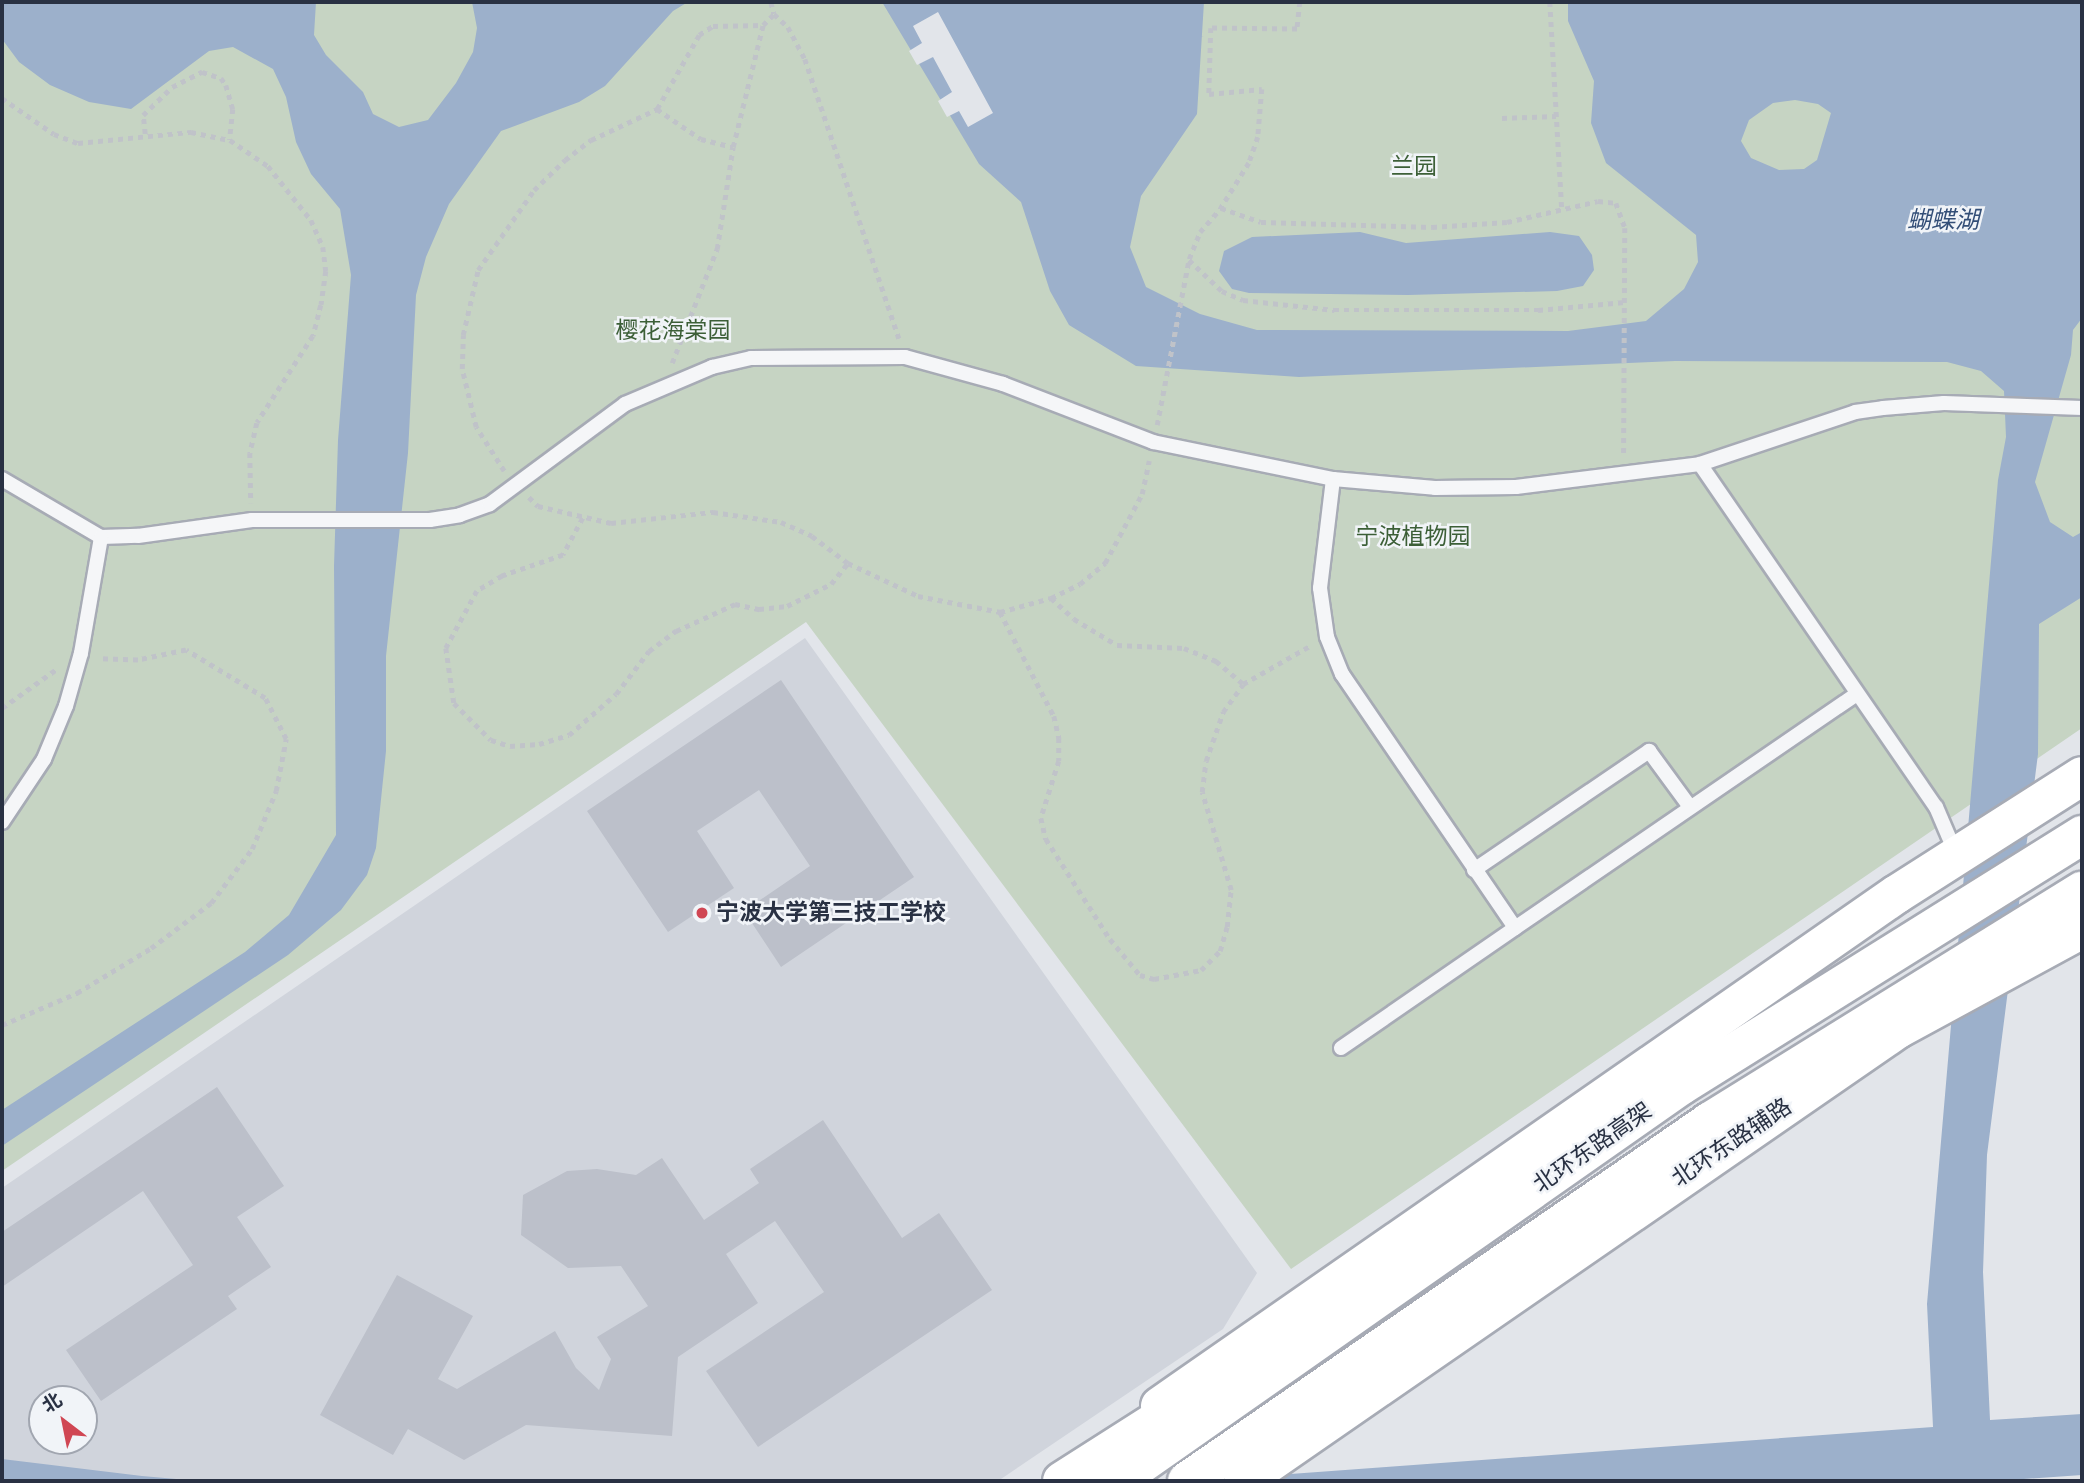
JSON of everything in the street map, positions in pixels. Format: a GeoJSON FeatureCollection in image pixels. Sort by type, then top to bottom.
{"type":"FeatureCollection","features":[{"type":"Feature","properties":{"kind":"main road"},"geometry":{"type":"LineString","coordinates":[[1052,1481],[1897,894],[2082,776]]}},
{"type":"Feature","properties":{"kind":"main road","name":"北环东路高架"},"geometry":{"type":"LineString","coordinates":[[1117,1481],[1682,1085],[2082,835]]}},
{"type":"Feature","properties":{"kind":"main road","name":"北环东路高架"},"geometry":{"type":"LineString","coordinates":[[1187,1481],[1709,1122],[2082,891]]}},
{"type":"Feature","properties":{"kind":"main road","name":"北环东路辅路"},"geometry":{"type":"LineString","coordinates":[[1243,1481],[1898,1029],[2082,929]]}},
{"type":"Feature","properties":{"kind":"main road"},"geometry":{"type":"LineString","coordinates":[[1062,1481],[1682,1085]]}},
{"type":"Feature","properties":{"kind":"main road"},"geometry":{"type":"LineString","coordinates":[[1225,1481],[1709,1122]]}},
{"type":"Feature","properties":{"kind":"lane"},"geometry":{"type":"LineString","coordinates":[[2,479],[101,537],[252,520],[321,517],[430,520],[490,504],[625,404],[712,367],[751,358],[905,357],[1003,384],[1153,442],[1333,479],[1435,488],[1516,487],[1700,464],[1855,412],[1944,403],[2082,408]]}},
{"type":"Feature","properties":{"kind":"lane"},"geometry":{"type":"LineString","coordinates":[[1700,464],[1765,552],[1857,694],[1936,807],[1957,855]]}},
{"type":"Feature","properties":{"kind":"lane"},"geometry":{"type":"LineString","coordinates":[[1333,479],[1320,588],[1327,637],[1342,674],[1515,928]]}},
{"type":"Feature","properties":{"kind":"lane"},"geometry":{"type":"LineString","coordinates":[[2,822],[44,759],[66,706],[81,653],[101,537]]}},
{"type":"Feature","properties":{"kind":"lane"},"geometry":{"type":"LineString","coordinates":[[1341,1048],[1857,694]]}},
{"type":"Feature","properties":{"kind":"lane"},"geometry":{"type":"LineString","coordinates":[[1474,870],[1649,751],[1690,807]]}},
{"type":"Feature","properties":{"kind":"path"},"geometry":{"type":"LineString","coordinates":[[771,2],[774,14],[788,27],[805,60],[905,357]]}},
{"type":"Feature","properties":{"kind":"path"},"geometry":{"type":"LineString","coordinates":[[763,25],[713,26],[699,35],[657,109],[591,140],[565,160],[534,190],[478,270],[463,335],[466,399],[491,455],[516,486],[538,506],[611,523],[742,514],[791,527],[848,563],[918,596],[1000,612],[1051,598],[1080,584],[1105,563],[1142,494],[1189,259],[1200,232],[1221,208],[1254,150],[1262,89],[1209,94],[1211,28],[1297,29],[1300,2]]}},
{"type":"Feature","properties":{"kind":"path"},"geometry":{"type":"LineString","coordinates":[[1550,2],[1562,209]]}},
{"type":"Feature","properties":{"kind":"path"},"geometry":{"type":"LineString","coordinates":[[665,385],[717,249],[733,147],[763,25],[774,14]]}},
{"type":"Feature","properties":{"kind":"path"},"geometry":{"type":"LineString","coordinates":[[145,134],[142,115],[172,87],[202,72],[221,78],[226,85],[233,109],[230,140]]}},
{"type":"Feature","properties":{"kind":"path"},"geometry":{"type":"LineString","coordinates":[[2,98],[29,120],[78,143],[145,134],[191,132],[230,140],[268,166],[299,200],[323,247],[326,271],[313,336],[257,424],[250,453],[252,520]]}},
{"type":"Feature","properties":{"kind":"path"},"geometry":{"type":"LineString","coordinates":[[657,109],[701,139],[733,147]]}},
{"type":"Feature","properties":{"kind":"path"},"geometry":{"type":"LineString","coordinates":[[1502,118],[1556,116]]}},
{"type":"Feature","properties":{"kind":"path"},"geometry":{"type":"LineString","coordinates":[[1221,208],[1261,222],[1432,227],[1507,222],[1598,201],[1616,203],[1625,228],[1624,475]]}},
{"type":"Feature","properties":{"kind":"path"},"geometry":{"type":"LineString","coordinates":[[1189,259],[1222,291],[1243,300],[1334,310],[1538,310],[1625,302]]}},
{"type":"Feature","properties":{"kind":"path"},"geometry":{"type":"LineString","coordinates":[[583,518],[564,555],[502,576],[477,591],[461,613],[446,648],[454,703],[491,740],[529,744],[569,735],[616,694],[649,651],[676,631],[735,604],[759,609],[787,606],[831,583],[848,563]]}},
{"type":"Feature","properties":{"kind":"path"},"geometry":{"type":"LineString","coordinates":[[1051,598],[1074,619],[1117,645],[1184,648],[1216,660],[1243,684]]}},
{"type":"Feature","properties":{"kind":"path"},"geometry":{"type":"LineString","coordinates":[[1000,612],[1054,716],[1059,738],[1059,761],[1041,818],[1046,839],[1088,908],[1140,975],[1177,978],[1201,970],[1220,951],[1231,890],[1202,792],[1213,738],[1243,684],[1327,637]]}},
{"type":"Feature","properties":{"kind":"path"},"geometry":{"type":"LineString","coordinates":[[2,708],[81,653],[107,661],[138,660],[186,650],[265,698],[286,739],[276,791],[252,849],[211,903],[151,948],[77,993],[2,1025]]}},
{"type":"Feature","properties":{"kind":"shaded area","name":"宁波大学第三技工学校"},"geometry":{"type":"Polygon","coordinates":[[[805,638],[1257,1273],[1223,1329],[998,1481],[2,1481],[2,1188],[805,638]]]}},
{"type":"Feature","properties":{"kind":"green space","name":"宁波植物园"},"geometry":{"type":"Polygon","coordinates":[[[2,2],[2082,2],[2082,728],[1291,1269],[806,622],[2,1171],[2,2]]]}},
{"type":"Feature","properties":{"kind":"water"},"geometry":{"type":"Polygon","coordinates":[[[2,2],[316,2],[314,35],[326,55],[363,92],[373,114],[399,127],[428,120],[456,83],[473,52],[477,28],[472,2],[688,2],[673,11],[605,86],[579,102],[501,131],[449,204],[426,257],[416,295],[408,453],[386,656],[386,751],[376,848],[367,875],[341,910],[288,955],[2,1146],[2,1110],[245,952],[289,915],[336,835],[334,566],[338,440],[351,275],[340,209],[311,174],[296,142],[286,97],[273,69],[233,47],[209,51],[131,109],[89,102],[50,85],[19,62],[2,39],[2,2]]]}},
{"type":"Feature","properties":{"kind":"water","name":"蝴蝶湖"},"geometry":{"type":"Polygon","coordinates":[[[882,2],[1204,2],[1197,114],[1141,196],[1130,247],[1146,287],[1200,314],[1257,330],[1568,331],[1646,321],[1684,289],[1698,262],[1696,235],[1606,163],[1591,123],[1594,81],[1568,21],[1568,2],[2082,2],[2082,318],[2073,330],[2071,355],[2035,482],[2050,522],[2073,537],[2082,532],[2082,597],[2039,624],[2038,754],[1987,1155],[1983,1272],[1990,1420],[2082,1414],[2082,1475],[1996,1481],[1194,1481],[1933,1427],[1927,1304],[1998,480],[2006,437],[2004,391],[1981,371],[1947,362],[1675,361],[1299,377],[1136,366],[1069,325],[1050,291],[1021,202],[979,164],[882,2]],[[1795,100],[1773,103],[1749,120],[1741,141],[1751,158],[1779,170],[1804,169],[1817,160],[1831,113],[1818,104],[1795,100]]]}},
{"type":"Feature","properties":{"kind":"water"},"geometry":{"type":"Polygon","coordinates":[[[1360,232],[1406,243],[1550,232],[1579,236],[1592,255],[1594,270],[1583,286],[1557,291],[1408,295],[1249,293],[1232,289],[1219,271],[1224,251],[1252,237],[1360,232]]]}},
{"type":"Feature","properties":{"kind":"water"},"geometry":{"type":"Polygon","coordinates":[[[2,1459],[142,1476],[199,1481],[2,1481],[2,1459]]]}},
{"type":"Feature","properties":{"kind":"pier"},"geometry":{"type":"Polygon","coordinates":[[[938,12],[993,113],[968,127],[959,111],[947,117],[938,101],[952,92],[933,57],[917,65],[909,51],[922,43],[913,26],[938,12]]]}},
{"type":"Feature","properties":{"kind":"building"},"geometry":{"type":"Polygon","coordinates":[[[781,680],[914,877],[781,967],[744,911],[810,866],[759,790],[697,831],[734,888],[668,932],[587,811],[781,680]]]}},
{"type":"Feature","properties":{"kind":"building"},"geometry":{"type":"Polygon","coordinates":[[[217,1087],[284,1186],[237,1217],[271,1267],[228,1296],[237,1309],[101,1401],[98,1397],[98,1385],[90,1385],[66,1350],[193,1265],[143,1191],[2,1287],[2,1232],[217,1087]]]}},
{"type":"Feature","properties":{"kind":"building"},"geometry":{"type":"Polygon","coordinates":[[[823,1120],[902,1238],[939,1213],[992,1290],[758,1447],[706,1371],[824,1292],[775,1221],[726,1254],[758,1303],[678,1357],[672,1436],[526,1425],[464,1460],[408,1429],[393,1455],[320,1415],[397,1275],[473,1316],[438,1379],[457,1389],[555,1331],[576,1368],[599,1390],[611,1359],[597,1337],[648,1306],[621,1266],[568,1268],[521,1235],[523,1195],[567,1171],[597,1169],[636,1175],[662,1158],[704,1220],[759,1183],[750,1169],[823,1120]]]}},
{"type":"Feature","properties":{"kind":"place","name":"宁波大学第三技工学校"},"geometry":{"type":"Point","coordinates":[702,913]}},
{"type":"Feature","properties":{"kind":"park label","name":"兰园"},"geometry":{"type":"Point","coordinates":[1414,167]}},
{"type":"Feature","properties":{"kind":"park label","name":"樱花海棠园"},"geometry":{"type":"Point","coordinates":[673,331]}}]}
